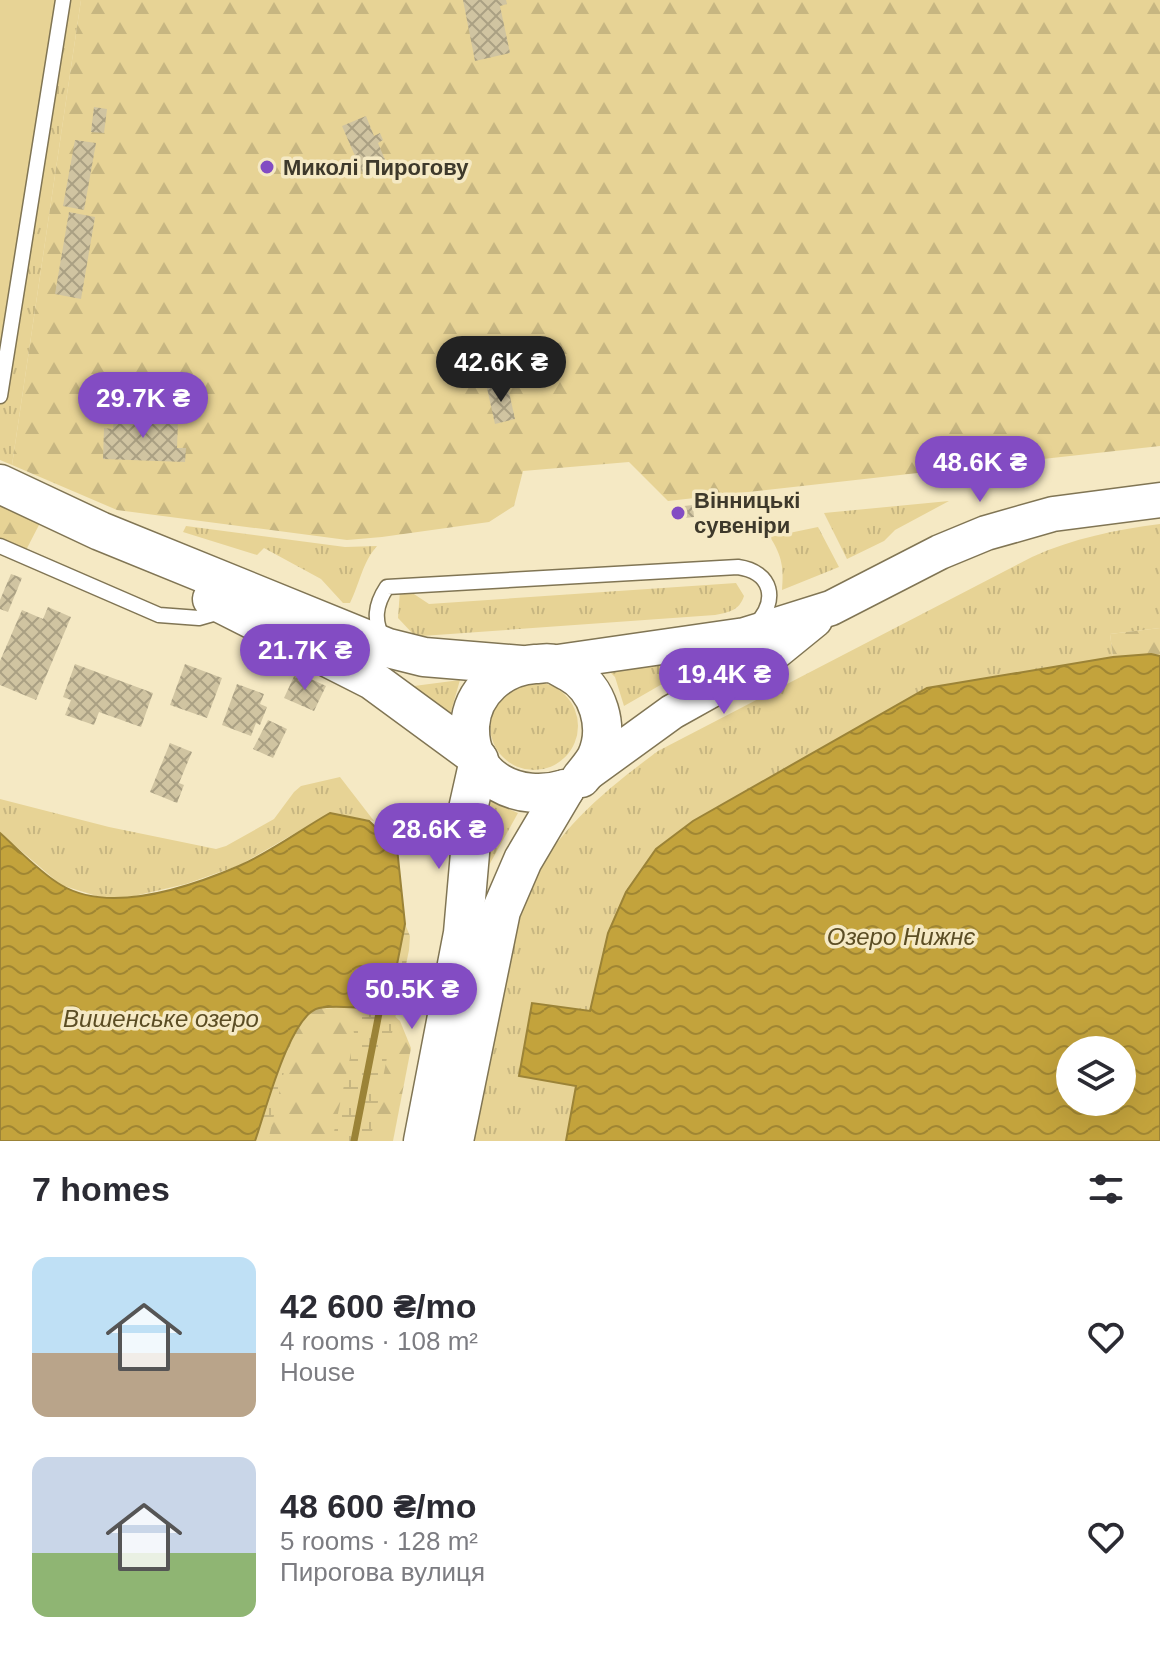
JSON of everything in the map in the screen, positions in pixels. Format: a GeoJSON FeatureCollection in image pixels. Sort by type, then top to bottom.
{"type":"FeatureCollection","features":[{"type":"Feature","properties":{"kind":"main road"},"geometry":{"type":"LineString","coordinates":[[0,484],[100,531],[388,648],[424,657],[536,664],[574,675],[591,692],[601,713],[602,737],[595,759],[573,783],[523,860],[501,911],[454,1141]]}},
{"type":"Feature","properties":{"kind":"main road"},"geometry":{"type":"LineString","coordinates":[[100,531],[230,610],[372,680],[478,758],[495,780],[511,790],[547,794],[573,783]]}},
{"type":"Feature","properties":{"kind":"main road"},"geometry":{"type":"LineString","coordinates":[[423,1141],[463,933],[470,874],[468,809],[478,758],[470,726],[475,704],[488,684],[507,670],[536,664]]}},
{"type":"Feature","properties":{"kind":"main road"},"geometry":{"type":"LineString","coordinates":[[394,695],[446,767],[468,809]]}},
{"type":"Feature","properties":{"kind":"street"},"geometry":{"type":"LineString","coordinates":[[536,664],[745,635],[831,608],[940,552],[986,533],[1053,514],[1160,500]]}},
{"type":"Feature","properties":{"kind":"street"},"geometry":{"type":"LineString","coordinates":[[573,783],[672,712],[767,659],[831,608]]}},
{"type":"Feature","properties":{"kind":"lane"},"geometry":{"type":"LineString","coordinates":[[0,396],[63,0]]}},
{"type":"Feature","properties":{"kind":"lane"},"geometry":{"type":"LineString","coordinates":[[0,546],[159,615],[199,618],[230,610]]}},
{"type":"Feature","properties":{"kind":"lane"},"geometry":{"type":"LineString","coordinates":[[388,648],[379,632],[376,611],[376,602],[387,587],[738,567],[754,569],[766,581],[769,595],[760,621],[745,635]]}},
{"type":"Feature","properties":{"kind":"green space"},"geometry":{"type":"Polygon","coordinates":[[[0,0],[63,0],[0,396],[0,0]]]}},
{"type":"Feature","properties":{"kind":"green space"},"geometry":{"type":"Polygon","coordinates":[[[63,0],[81,0],[12,465],[0,460],[0,396],[63,0]]]}},
{"type":"Feature","properties":{"kind":"green space"},"geometry":{"type":"Polygon","coordinates":[[[81,0],[1160,0],[1160,446],[668,501],[629,462],[523,471],[514,506],[489,522],[347,540],[117,510],[12,465],[81,0]]]}},
{"type":"Feature","properties":{"kind":"green space"},"geometry":{"type":"Polygon","coordinates":[[[949,501],[895,530],[884,541],[847,559],[824,513],[949,501]]]}},
{"type":"Feature","properties":{"kind":"green space"},"geometry":{"type":"Polygon","coordinates":[[[0,504],[40,523],[23,556],[0,546],[0,504]]]}},
{"type":"Feature","properties":{"kind":"green space"},"geometry":{"type":"Polygon","coordinates":[[[1160,524],[1160,628],[1110,634],[1113,657],[927,688],[693,821],[656,849],[626,892],[608,933],[590,1011],[532,1004],[519,1076],[576,1086],[566,1141],[474,1141],[520,908],[531,883],[556,844],[603,794],[658,751],[1032,557],[1095,536],[1160,524]]]}},
{"type":"Feature","properties":{"kind":"green space"},"geometry":{"type":"Polygon","coordinates":[[[186,526],[345,547],[377,546],[350,603],[343,603],[321,579],[264,548],[257,555],[183,532],[186,526]]]}},
{"type":"Feature","properties":{"kind":"green space"},"geometry":{"type":"Polygon","coordinates":[[[818,527],[839,567],[782,590],[781,562],[770,537],[818,527]]]}},
{"type":"Feature","properties":{"kind":"green space"},"geometry":{"type":"Polygon","coordinates":[[[736,583],[744,596],[742,601],[733,610],[715,615],[422,636],[413,634],[398,618],[400,590],[411,592],[429,604],[736,583]]]}},
{"type":"Feature","properties":{"kind":"green space"},"geometry":{"type":"Polygon","coordinates":[[[1160,628],[1160,656],[1113,657],[1110,634],[1160,628]]]}},
{"type":"Feature","properties":{"kind":"green space"},"geometry":{"type":"Polygon","coordinates":[[[702,661],[624,706],[615,677],[606,668],[702,661]]]}},
{"type":"Feature","properties":{"kind":"green space"},"geometry":{"type":"Polygon","coordinates":[[[460,680],[450,715],[414,686],[460,680]]]}},
{"type":"Feature","properties":{"kind":"green space"},"geometry":{"type":"Polygon","coordinates":[[[534,682],[551,686],[565,695],[574,709],[578,726],[574,743],[565,757],[551,766],[534,770],[517,766],[503,757],[494,743],[490,726],[494,709],[503,695],[517,686],[534,682]]]}},
{"type":"Feature","properties":{"kind":"green space"},"geometry":{"type":"Polygon","coordinates":[[[340,777],[374,821],[330,813],[240,865],[186,884],[121,899],[103,898],[61,885],[0,833],[0,799],[109,827],[216,849],[274,819],[301,786],[340,777]]]}},
{"type":"Feature","properties":{"kind":"green space"},"geometry":{"type":"Polygon","coordinates":[[[488,800],[518,813],[488,867],[488,800]]]}},
{"type":"Feature","properties":{"kind":"green space"},"geometry":{"type":"Polygon","coordinates":[[[405,924],[410,936],[409,950],[370,1141],[332,1141],[354,1039],[353,1027],[348,1019],[331,1008],[346,953],[405,924]]]}},
{"type":"Feature","properties":{"kind":"green space"},"geometry":{"type":"Polygon","coordinates":[[[318,1008],[388,1010],[400,1021],[411,1048],[393,1141],[255,1141],[293,1033],[305,1014],[318,1008]]]}},
{"type":"Feature","properties":{"kind":"green space"},"geometry":{"type":"Polygon","coordinates":[[[293,1033],[268,1141],[244,1141],[293,1033]]]}},
{"type":"Feature","properties":{"kind":"water","name":"Озеро Нижнє"},"geometry":{"type":"Polygon","coordinates":[[[1160,656],[1160,1141],[566,1141],[576,1086],[519,1076],[532,1003],[590,1011],[608,933],[626,892],[656,849],[693,821],[927,688],[1113,657],[1160,656]]]}},
{"type":"Feature","properties":{"kind":"water","name":"Вишенське озеро"},"geometry":{"type":"Polygon","coordinates":[[[330,813],[369,821],[397,848],[405,924],[388,1010],[326,1007],[308,1014],[298,1027],[280,1066],[255,1141],[0,1141],[0,833],[61,885],[81,894],[126,898],[174,889],[239,866],[330,813]]]}},
{"type":"Feature","properties":{"kind":"building"},"geometry":{"type":"Polygon","coordinates":[[[463,0],[506,0],[507,4],[500,6],[510,53],[475,61],[463,0]]]}},
{"type":"Feature","properties":{"kind":"building"},"geometry":{"type":"Polygon","coordinates":[[[94,107],[107,109],[104,133],[91,132],[94,107]]]}},
{"type":"Feature","properties":{"kind":"building"},"geometry":{"type":"Polygon","coordinates":[[[366,116],[374,136],[380,133],[383,140],[378,143],[386,162],[362,172],[342,126],[366,116]]]}},
{"type":"Feature","properties":{"kind":"building"},"geometry":{"type":"Polygon","coordinates":[[[75,140],[96,143],[84,210],[63,206],[75,140]]]}},
{"type":"Feature","properties":{"kind":"building"},"geometry":{"type":"Polygon","coordinates":[[[69,212],[95,217],[81,299],[55,294],[69,212]]]}},
{"type":"Feature","properties":{"kind":"building"},"geometry":{"type":"Polygon","coordinates":[[[507,383],[515,419],[495,424],[487,388],[507,383]]]}},
{"type":"Feature","properties":{"kind":"building"},"geometry":{"type":"Polygon","coordinates":[[[114,417],[178,419],[177,448],[186,448],[185,462],[103,459],[104,428],[113,429],[114,417]]]}},
{"type":"Feature","properties":{"kind":"building"},"geometry":{"type":"Polygon","coordinates":[[[693,505],[694,517],[676,519],[675,507],[693,505]]]}},
{"type":"Feature","properties":{"kind":"building"},"geometry":{"type":"Polygon","coordinates":[[[11,574],[22,578],[8,612],[0,609],[0,600],[11,574]]]}},
{"type":"Feature","properties":{"kind":"building"},"geometry":{"type":"Polygon","coordinates":[[[48,607],[71,617],[36,700],[0,685],[0,661],[22,610],[43,619],[48,607]]]}},
{"type":"Feature","properties":{"kind":"building"},"geometry":{"type":"Polygon","coordinates":[[[75,664],[153,693],[141,727],[99,712],[94,725],[65,715],[71,700],[63,697],[75,664]]]}},
{"type":"Feature","properties":{"kind":"building"},"geometry":{"type":"Polygon","coordinates":[[[185,664],[222,678],[207,718],[170,705],[185,664]]]}},
{"type":"Feature","properties":{"kind":"building"},"geometry":{"type":"Polygon","coordinates":[[[296,672],[326,686],[314,711],[284,698],[296,672]]]}},
{"type":"Feature","properties":{"kind":"building"},"geometry":{"type":"Polygon","coordinates":[[[237,684],[264,694],[260,704],[267,707],[260,725],[256,723],[251,736],[222,725],[237,684]]]}},
{"type":"Feature","properties":{"kind":"building"},"geometry":{"type":"Polygon","coordinates":[[[268,720],[287,729],[273,758],[253,749],[268,720]]]}},
{"type":"Feature","properties":{"kind":"building"},"geometry":{"type":"Polygon","coordinates":[[[170,743],[192,752],[179,783],[184,785],[177,803],[150,792],[170,743]]]}},
{"type":"Feature","properties":{"kind":"waterway"},"geometry":{"type":"LineString","coordinates":[[354,1141],[380,1008]]}},
{"type":"Feature","properties":{"kind":"place","name":"Миколі Пирогову"},"geometry":{"type":"Point","coordinates":[267,167]}},
{"type":"Feature","properties":{"kind":"place","name":"Вінницькі сувеніри"},"geometry":{"type":"Point","coordinates":[678,513]}}]}
